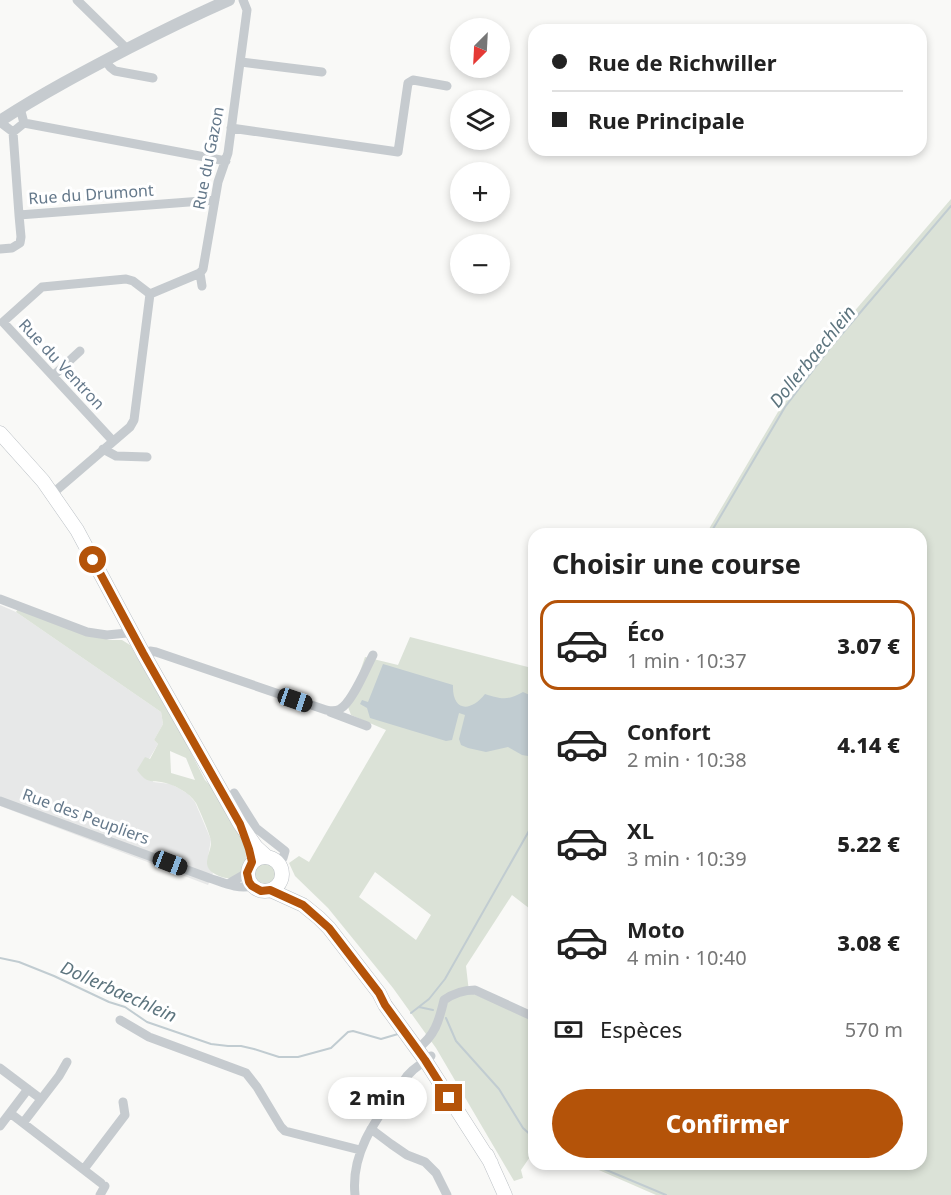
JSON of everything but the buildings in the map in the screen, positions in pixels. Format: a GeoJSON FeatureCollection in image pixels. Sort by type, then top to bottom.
{"type":"FeatureCollection","features":[{"type":"Feature","properties":{"kind":"main road"},"geometry":{"type":"LineString","coordinates":[[0,433],[52,494],[77,530],[143,653],[240,824],[256,846],[276,865],[288,886],[303,905],[329,928],[379,993],[390,1000],[491,1163],[505,1195]]}},
{"type":"Feature","properties":{"kind":"main road"},"geometry":{"type":"LineString","coordinates":[[240,824],[249,849],[251,874],[261,891],[270,890],[278,885],[276,865]]}},
{"type":"Feature","properties":{"kind":"main road"},"geometry":{"type":"LineString","coordinates":[[251,874],[256,858],[276,865]]}},
{"type":"Feature","properties":{"kind":"main road"},"geometry":{"type":"LineString","coordinates":[[270,890],[303,905]]}},
{"type":"Feature","properties":{"kind":"street"},"geometry":{"type":"LineString","coordinates":[[77,0],[127,49]]}},
{"type":"Feature","properties":{"kind":"street"},"geometry":{"type":"LineString","coordinates":[[14,132],[0,122],[49,90],[180,22],[229,0]]}},
{"type":"Feature","properties":{"kind":"street","name":"Rue du Gazon"},"geometry":{"type":"LineString","coordinates":[[202,286],[200,273],[203,269],[214,200],[226,161],[231,128],[247,10],[243,0]]}},
{"type":"Feature","properties":{"kind":"street"},"geometry":{"type":"LineString","coordinates":[[105,60],[115,71],[153,78]]}},
{"type":"Feature","properties":{"kind":"street"},"geometry":{"type":"LineString","coordinates":[[240,62],[322,72]]}},
{"type":"Feature","properties":{"kind":"street"},"geometry":{"type":"LineString","coordinates":[[231,128],[398,152],[408,83],[413,80],[447,86]]}},
{"type":"Feature","properties":{"kind":"street"},"geometry":{"type":"LineString","coordinates":[[20,108],[24,123]]}},
{"type":"Feature","properties":{"kind":"street"},"geometry":{"type":"LineString","coordinates":[[14,132],[24,123]]}},
{"type":"Feature","properties":{"kind":"street"},"geometry":{"type":"LineString","coordinates":[[24,123],[226,161]]}},
{"type":"Feature","properties":{"kind":"street"},"geometry":{"type":"LineString","coordinates":[[14,132],[19,215]]}},
{"type":"Feature","properties":{"kind":"street","name":"Rue du Drumont"},"geometry":{"type":"LineString","coordinates":[[0,249],[12,248],[20,243],[19,215],[214,200]]}},
{"type":"Feature","properties":{"kind":"street"},"geometry":{"type":"LineString","coordinates":[[52,494],[130,427],[134,420],[150,294],[200,273]]}},
{"type":"Feature","properties":{"kind":"street","name":"Rue du Ventron"},"geometry":{"type":"LineString","coordinates":[[113,441],[2,320],[42,287],[126,279],[133,281],[150,294]]}},
{"type":"Feature","properties":{"kind":"street"},"geometry":{"type":"LineString","coordinates":[[53,376],[80,351]]}},
{"type":"Feature","properties":{"kind":"street"},"geometry":{"type":"LineString","coordinates":[[104,449],[116,456],[147,457]]}},
{"type":"Feature","properties":{"kind":"street"},"geometry":{"type":"LineString","coordinates":[[0,599],[87,632],[107,635],[131,631]]}},
{"type":"Feature","properties":{"kind":"street"},"geometry":{"type":"LineString","coordinates":[[143,653],[156,652],[367,726]]}},
{"type":"Feature","properties":{"kind":"street"},"geometry":{"type":"LineString","coordinates":[[326,710],[337,711],[345,706],[373,655]]}},
{"type":"Feature","properties":{"kind":"street"},"geometry":{"type":"LineString","coordinates":[[234,793],[256,828],[285,851],[283,858],[276,865]]}},
{"type":"Feature","properties":{"kind":"street","name":"Rue des Peupliers"},"geometry":{"type":"LineString","coordinates":[[0,801],[228,884],[251,874]]}},
{"type":"Feature","properties":{"kind":"street"},"geometry":{"type":"LineString","coordinates":[[355,1195],[355,1174],[360,1150],[371,1129],[424,1053],[440,1019],[444,1000],[452,994],[475,990],[528,1014]]}},
{"type":"Feature","properties":{"kind":"street"},"geometry":{"type":"LineString","coordinates":[[120,1020],[149,1037],[246,1073],[257,1087],[280,1127],[285,1131],[360,1150]]}},
{"type":"Feature","properties":{"kind":"street"},"geometry":{"type":"LineString","coordinates":[[23,1123],[67,1062]]}},
{"type":"Feature","properties":{"kind":"street"},"geometry":{"type":"LineString","coordinates":[[0,1068],[41,1099]]}},
{"type":"Feature","properties":{"kind":"street"},"geometry":{"type":"LineString","coordinates":[[0,1126],[28,1089]]}},
{"type":"Feature","properties":{"kind":"street"},"geometry":{"type":"LineString","coordinates":[[84,1169],[125,1114],[123,1102]]}},
{"type":"Feature","properties":{"kind":"street"},"geometry":{"type":"LineString","coordinates":[[10,1113],[103,1184],[100,1195]]}},
{"type":"Feature","properties":{"kind":"street"},"geometry":{"type":"LineString","coordinates":[[371,1129],[399,1150],[425,1162],[436,1173],[447,1195]]}},
{"type":"Feature","properties":{"kind":"shaded area"},"geometry":{"type":"Polygon","coordinates":[[[951,199],[951,1195],[656,1195],[599,1170],[927,1170],[927,528],[710,528],[782,405],[833,336],[951,199]]]}},
{"type":"Feature","properties":{"kind":"shaded area"},"geometry":{"type":"Polygon","coordinates":[[[0,605],[16,612],[161,712],[163,724],[154,740],[158,744],[149,759],[153,782],[171,784],[188,794],[195,802],[211,840],[207,862],[213,873],[208,885],[0,806],[0,605]]]}},
{"type":"Feature","properties":{"kind":"shaded area"},"geometry":{"type":"Polygon","coordinates":[[[18,609],[109,640],[122,640],[130,645],[205,780],[212,787],[234,828],[241,836],[246,856],[241,873],[235,877],[226,878],[210,870],[207,859],[211,841],[196,803],[180,789],[166,783],[147,780],[137,770],[145,757],[150,759],[158,744],[154,740],[163,724],[161,712],[16,612],[18,609]],[[170,751],[171,773],[195,780],[186,758],[170,751]]]}},
{"type":"Feature","properties":{"kind":"shaded area"},"geometry":{"type":"Polygon","coordinates":[[[410,637],[528,667],[528,907],[512,895],[466,966],[469,992],[528,1019],[528,1160],[521,1170],[523,1178],[514,1181],[436,1048],[393,988],[328,908],[295,876],[289,863],[299,856],[309,862],[386,730],[351,715],[348,707],[365,657],[398,665],[410,637]],[[375,872],[359,897],[416,940],[431,915],[375,872]]]}},
{"type":"Feature","properties":{"kind":"shaded area"},"geometry":{"type":"Polygon","coordinates":[[[383,664],[453,685],[455,700],[463,706],[474,704],[485,694],[504,698],[523,692],[528,694],[528,756],[508,747],[486,752],[461,745],[459,739],[465,715],[459,713],[452,740],[446,741],[370,718],[367,708],[360,704],[362,700],[368,702],[383,664]]]}},
{"type":"Feature","properties":{"kind":"shaded area"},"geometry":{"type":"Polygon","coordinates":[[[264,863],[272,866],[275,874],[272,882],[264,885],[256,882],[253,874],[256,866],[264,863]]]}},
{"type":"Feature","properties":{"kind":"waterway","name":"Dollerbaechlein"},"geometry":{"type":"LineString","coordinates":[[714,528],[785,407],[830,348],[951,206]]}},
{"type":"Feature","properties":{"kind":"waterway","name":"Dollerbaechlein"},"geometry":{"type":"LineString","coordinates":[[411,1013],[429,999],[445,979],[528,833]]}},
{"type":"Feature","properties":{"kind":"waterway","name":"Dollerbaechlein"},"geometry":{"type":"LineString","coordinates":[[0,958],[19,962],[54,976],[109,1002],[125,1007],[147,1022],[211,1044],[241,1046],[279,1057],[298,1057],[331,1048],[348,1032],[353,1031],[381,1039],[398,1034]]}},
{"type":"Feature","properties":{"kind":"waterway"},"geometry":{"type":"LineString","coordinates":[[419,1007],[433,1010]]}},
{"type":"Feature","properties":{"kind":"waterway"},"geometry":{"type":"LineString","coordinates":[[446,1018],[456,1041],[499,1089],[528,1133]]}},
{"type":"Feature","properties":{"kind":"waterway"},"geometry":{"type":"LineString","coordinates":[[606,1170],[666,1195]]}},
{"type":"Feature","properties":{"kind":"route"},"geometry":{"type":"LineString","coordinates":[[93,560],[240,824],[252,862],[247,873],[249,882],[256,889],[270,890],[303,905],[329,928],[379,993],[449,1098]]}}]}
